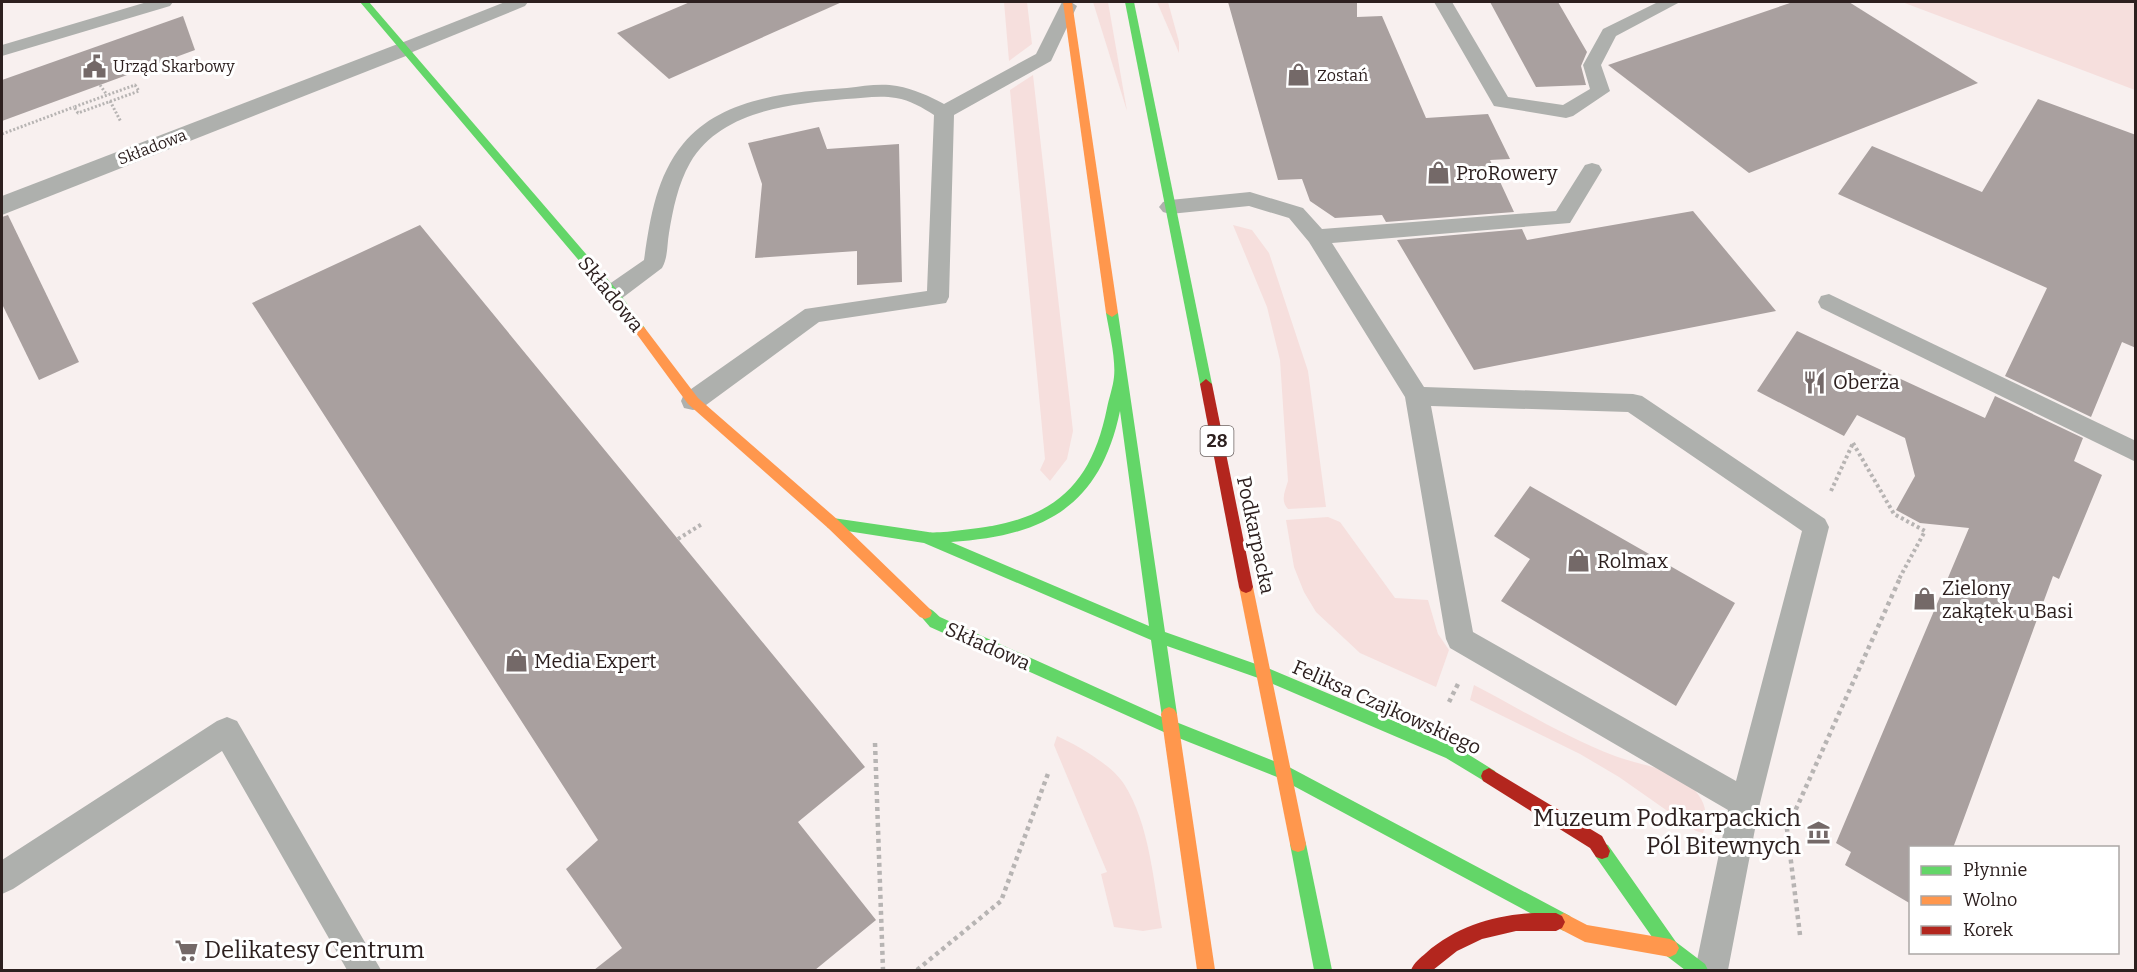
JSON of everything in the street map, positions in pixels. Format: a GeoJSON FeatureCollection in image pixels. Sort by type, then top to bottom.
{"type":"FeatureCollection","features":[{"type":"Feature","properties":{"kind":"street","name":"Składowa"},"geometry":{"type":"LineString","coordinates":[[364,2],[614,293],[693,400],[833,524],[935,622],[1171,728],[1283,772]]}},
{"type":"Feature","properties":{"kind":"street","name":"Podkarpacka"},"geometry":{"type":"LineString","coordinates":[[1129,2],[1323,970]]}},
{"type":"Feature","properties":{"kind":"street"},"geometry":{"type":"LineString","coordinates":[[1068,4],[1206,970]]}},
{"type":"Feature","properties":{"kind":"street","name":"Składowa"},"geometry":{"type":"LineString","coordinates":[[2,206],[403,49]]}},
{"type":"Feature","properties":{"kind":"street"},"geometry":{"type":"LineString","coordinates":[[833,524],[925,537],[986,535],[1038,521],[1066,502],[1083,485],[1095,466],[1121,375]]}},
{"type":"Feature","properties":{"kind":"street"},"geometry":{"type":"LineString","coordinates":[[925,537],[1157,636]]}},
{"type":"Feature","properties":{"kind":"street","name":"Feliksa Czajkowskiego"},"geometry":{"type":"LineString","coordinates":[[1157,636],[1265,674],[1452,753],[1596,842],[1670,948],[1699,970]]}},
{"type":"Feature","properties":{"kind":"street","name":"Feliksa Czajkowskiego"},"geometry":{"type":"LineString","coordinates":[[1283,772],[1585,933],[1670,948]]}},
{"type":"Feature","properties":{"kind":"street"},"geometry":{"type":"LineString","coordinates":[[1420,970],[1438,950],[1464,934],[1491,924],[1522,920],[1562,922]]}},
{"type":"Feature","properties":{"kind":"lane"},"geometry":{"type":"LineString","coordinates":[[2,51],[164,2]]}},
{"type":"Feature","properties":{"kind":"lane"},"geometry":{"type":"LineString","coordinates":[[403,49],[519,2]]}},
{"type":"Feature","properties":{"kind":"lane"},"geometry":{"type":"LineString","coordinates":[[1443,2],[1501,102],[1566,112],[1600,91],[1592,65],[1609,33],[1671,2]]}},
{"type":"Feature","properties":{"kind":"lane"},"geometry":{"type":"LineString","coordinates":[[944,112],[1044,57],[1068,4]]}},
{"type":"Feature","properties":{"kind":"lane"},"geometry":{"type":"LineString","coordinates":[[614,293],[654,263],[664,202],[674,173],[690,147],[706,132],[725,121],[767,104],[829,95],[890,91],[919,98],[944,112]]}},
{"type":"Feature","properties":{"kind":"lane"},"geometry":{"type":"LineString","coordinates":[[693,400],[813,315],[938,297],[944,112]]}},
{"type":"Feature","properties":{"kind":"lane"},"geometry":{"type":"LineString","coordinates":[[1317,237],[1562,218],[1592,170]]}},
{"type":"Feature","properties":{"kind":"lane"},"geometry":{"type":"LineString","coordinates":[[1170,207],[1250,199],[1296,213],[1317,237],[1417,396],[1460,639],[1745,803]]}},
{"type":"Feature","properties":{"kind":"lane"},"geometry":{"type":"LineString","coordinates":[[1829,302],[2136,452]]}},
{"type":"Feature","properties":{"kind":"lane"},"geometry":{"type":"LineString","coordinates":[[1417,396],[1634,403],[1816,527],[1745,803],[1712,970]]}},
{"type":"Feature","properties":{"kind":"lane"},"geometry":{"type":"LineString","coordinates":[[2,878],[227,731],[365,970]]}},
{"type":"Feature","properties":{"kind":"path"},"geometry":{"type":"LineString","coordinates":[[100,85],[106,96]]}},
{"type":"Feature","properties":{"kind":"path"},"geometry":{"type":"LineString","coordinates":[[2,134],[74,107],[135,85],[139,91],[78,113],[74,107]]}},
{"type":"Feature","properties":{"kind":"path"},"geometry":{"type":"LineString","coordinates":[[1800,935],[1787,829],[1904,569],[1925,531],[1894,514],[1853,442],[1816,527]]}},
{"type":"Feature","properties":{"kind":"path"},"geometry":{"type":"LineString","coordinates":[[678,539],[702,524]]}},
{"type":"Feature","properties":{"kind":"path"},"geometry":{"type":"LineString","coordinates":[[875,743],[883,970]]}},
{"type":"Feature","properties":{"kind":"path"},"geometry":{"type":"LineString","coordinates":[[918,970],[1001,901],[1049,771]]}},
{"type":"Feature","properties":{"kind":"shaded area"},"geometry":{"type":"Polygon","coordinates":[[[1004,2],[1027,2],[1032,44],[1009,61],[1004,2]]]}},
{"type":"Feature","properties":{"kind":"shaded area"},"geometry":{"type":"Polygon","coordinates":[[[1093,2],[1108,2],[1127,111],[1093,2]]]}},
{"type":"Feature","properties":{"kind":"shaded area"},"geometry":{"type":"Polygon","coordinates":[[[1157,2],[1168,2],[1179,42],[1179,53],[1157,2]]]}},
{"type":"Feature","properties":{"kind":"shaded area"},"geometry":{"type":"Polygon","coordinates":[[[1902,2],[2135,2],[2135,90],[1902,2]]]}},
{"type":"Feature","properties":{"kind":"shaded area"},"geometry":{"type":"Polygon","coordinates":[[[1033,75],[1073,431],[1067,459],[1050,481],[1040,470],[1045,459],[1010,90],[1033,75]]]}},
{"type":"Feature","properties":{"kind":"shaded area"},"geometry":{"type":"Polygon","coordinates":[[[1233,225],[1252,230],[1269,253],[1308,371],[1326,507],[1288,509],[1284,503],[1288,481],[1280,360],[1267,307],[1233,225]]]}},
{"type":"Feature","properties":{"kind":"shaded area"},"geometry":{"type":"Polygon","coordinates":[[[1328,517],[1340,522],[1395,598],[1428,600],[1438,634],[1449,650],[1436,687],[1360,653],[1316,612],[1304,592],[1294,567],[1286,520],[1328,517]]]}},
{"type":"Feature","properties":{"kind":"shaded area"},"geometry":{"type":"Polygon","coordinates":[[[1474,685],[1579,741],[1680,778],[1694,789],[1702,800],[1706,812],[1703,833],[1696,831],[1619,777],[1580,754],[1470,700],[1474,685]]]}},
{"type":"Feature","properties":{"kind":"shaded area"},"geometry":{"type":"Polygon","coordinates":[[[1057,736],[1103,763],[1124,784],[1133,800],[1145,835],[1162,928],[1143,931],[1114,927],[1101,874],[1107,872],[1054,745],[1057,736]]]}},
{"type":"Feature","properties":{"kind":"building"},"geometry":{"type":"Polygon","coordinates":[[[690,2],[842,2],[669,79],[617,33],[690,2]]]}},
{"type":"Feature","properties":{"kind":"building"},"geometry":{"type":"Polygon","coordinates":[[[1228,2],[1357,2],[1357,17],[1382,16],[1426,118],[1488,114],[1510,159],[1490,160],[1514,212],[1386,222],[1382,215],[1335,218],[1310,201],[1302,179],[1278,180],[1228,2]]]}},
{"type":"Feature","properties":{"kind":"building"},"geometry":{"type":"Polygon","coordinates":[[[1490,2],[1558,2],[1587,52],[1581,66],[1586,85],[1536,87],[1490,2]]]}},
{"type":"Feature","properties":{"kind":"building"},"geometry":{"type":"Polygon","coordinates":[[[1793,2],[1849,2],[1978,83],[1749,173],[1608,65],[1793,2]]]}},
{"type":"Feature","properties":{"kind":"building","name":"Urząd Skarbowy"},"geometry":{"type":"Polygon","coordinates":[[[183,16],[195,50],[2,121],[2,80],[183,16]]]}},
{"type":"Feature","properties":{"kind":"building"},"geometry":{"type":"Polygon","coordinates":[[[2038,99],[2136,135],[2136,348],[2122,342],[2091,417],[2005,376],[2047,288],[1838,194],[1872,146],[1982,192],[2038,99]]]}},
{"type":"Feature","properties":{"kind":"building"},"geometry":{"type":"Polygon","coordinates":[[[819,127],[827,149],[899,144],[902,282],[857,285],[857,251],[755,258],[762,184],[748,143],[819,127]]]}},
{"type":"Feature","properties":{"kind":"building"},"geometry":{"type":"Polygon","coordinates":[[[1693,211],[1776,311],[1474,370],[1397,240],[1522,229],[1527,240],[1693,211]]]}},
{"type":"Feature","properties":{"kind":"building"},"geometry":{"type":"Polygon","coordinates":[[[8,215],[79,362],[39,380],[2,304],[2,217],[8,215]]]}},
{"type":"Feature","properties":{"kind":"building"},"geometry":{"type":"Polygon","coordinates":[[[420,225],[865,767],[798,822],[876,920],[815,970],[594,970],[622,948],[566,869],[598,840],[252,303],[420,225]]]}},
{"type":"Feature","properties":{"kind":"building"},"geometry":{"type":"Polygon","coordinates":[[[1797,331],[1985,418],[1995,396],[2083,438],[2074,461],[2102,475],[2059,579],[2053,576],[1954,846],[1909,846],[1909,903],[1845,865],[1851,852],[1836,843],[1969,528],[1920,523],[1896,510],[1915,476],[1905,438],[1857,415],[1844,436],[1757,391],[1797,331]]]}},
{"type":"Feature","properties":{"kind":"building"},"geometry":{"type":"Polygon","coordinates":[[[1530,486],[1735,603],[1676,706],[1501,601],[1530,559],[1494,536],[1530,486]]]}},
{"type":"Feature","properties":{"kind":"traffic: fast"},"geometry":{"type":"LineString","coordinates":[[364,2],[613,293],[640,330]]}},
{"type":"Feature","properties":{"kind":"traffic: fast"},"geometry":{"type":"LineString","coordinates":[[1129,2],[1206,384]]}},
{"type":"Feature","properties":{"kind":"traffic: fast"},"geometry":{"type":"LineString","coordinates":[[1112,313],[1169,714]]}},
{"type":"Feature","properties":{"kind":"traffic: fast"},"geometry":{"type":"LineString","coordinates":[[936,537],[986,533],[1010,528],[1052,511],[1071,497],[1087,479],[1100,456],[1110,427],[1121,375]]}},
{"type":"Feature","properties":{"kind":"traffic: fast"},"geometry":{"type":"LineString","coordinates":[[833,524],[925,537],[1157,636],[1265,674],[1452,753],[1489,776]]}},
{"type":"Feature","properties":{"kind":"traffic: fast"},"geometry":{"type":"LineString","coordinates":[[925,613],[935,622],[1171,728],[1283,772],[1564,922]]}},
{"type":"Feature","properties":{"kind":"traffic: fast"},"geometry":{"type":"LineString","coordinates":[[1298,844],[1323,970]]}},
{"type":"Feature","properties":{"kind":"traffic: fast"},"geometry":{"type":"LineString","coordinates":[[1602,851],[1670,948],[1699,970]]}},
{"type":"Feature","properties":{"kind":"traffic: slow"},"geometry":{"type":"LineString","coordinates":[[1067,2],[1112,313]]}},
{"type":"Feature","properties":{"kind":"traffic: slow"},"geometry":{"type":"LineString","coordinates":[[640,330],[693,401],[833,524],[925,613]]}},
{"type":"Feature","properties":{"kind":"traffic: slow"},"geometry":{"type":"LineString","coordinates":[[1246,587],[1298,844]]}},
{"type":"Feature","properties":{"kind":"traffic: slow"},"geometry":{"type":"LineString","coordinates":[[1169,714],[1206,970]]}},
{"type":"Feature","properties":{"kind":"traffic: slow"},"geometry":{"type":"LineString","coordinates":[[1564,922],[1585,933],[1670,948]]}},
{"type":"Feature","properties":{"kind":"traffic: jam"},"geometry":{"type":"LineString","coordinates":[[1206,384],[1246,587]]}},
{"type":"Feature","properties":{"kind":"traffic: jam"},"geometry":{"type":"LineString","coordinates":[[1489,776],[1596,842],[1602,851]]}},
{"type":"Feature","properties":{"kind":"traffic: jam"},"geometry":{"type":"LineString","coordinates":[[1420,970],[1451,945],[1482,930],[1516,923],[1556,922]]}},
{"type":"Feature","properties":{"kind":"place","name":"Urząd Skarbowy"},"geometry":{"type":"Point","coordinates":[95,66]}},
{"type":"Feature","properties":{"kind":"place","name":"Zostań"},"geometry":{"type":"Point","coordinates":[1299,75]}},
{"type":"Feature","properties":{"kind":"place","name":"ProRowery"},"geometry":{"type":"Point","coordinates":[1438,173]}},
{"type":"Feature","properties":{"kind":"place","name":"Oberża"},"geometry":{"type":"Point","coordinates":[1815,382]}},
{"type":"Feature","properties":{"kind":"place","name":"Rolmax"},"geometry":{"type":"Point","coordinates":[1579,561]}},
{"type":"Feature","properties":{"kind":"place","name":"Zielony zakątek u Basi"},"geometry":{"type":"Point","coordinates":[1924,599]}},
{"type":"Feature","properties":{"kind":"place","name":"Media Expert"},"geometry":{"type":"Point","coordinates":[516,661]}},
{"type":"Feature","properties":{"kind":"place","name":"Muzeum Podkarpackich Pól Bitewnych"},"geometry":{"type":"Point","coordinates":[1819,832]}},
{"type":"Feature","properties":{"kind":"place","name":"Delikatesy Centrum"},"geometry":{"type":"Point","coordinates":[186,950]}}]}
